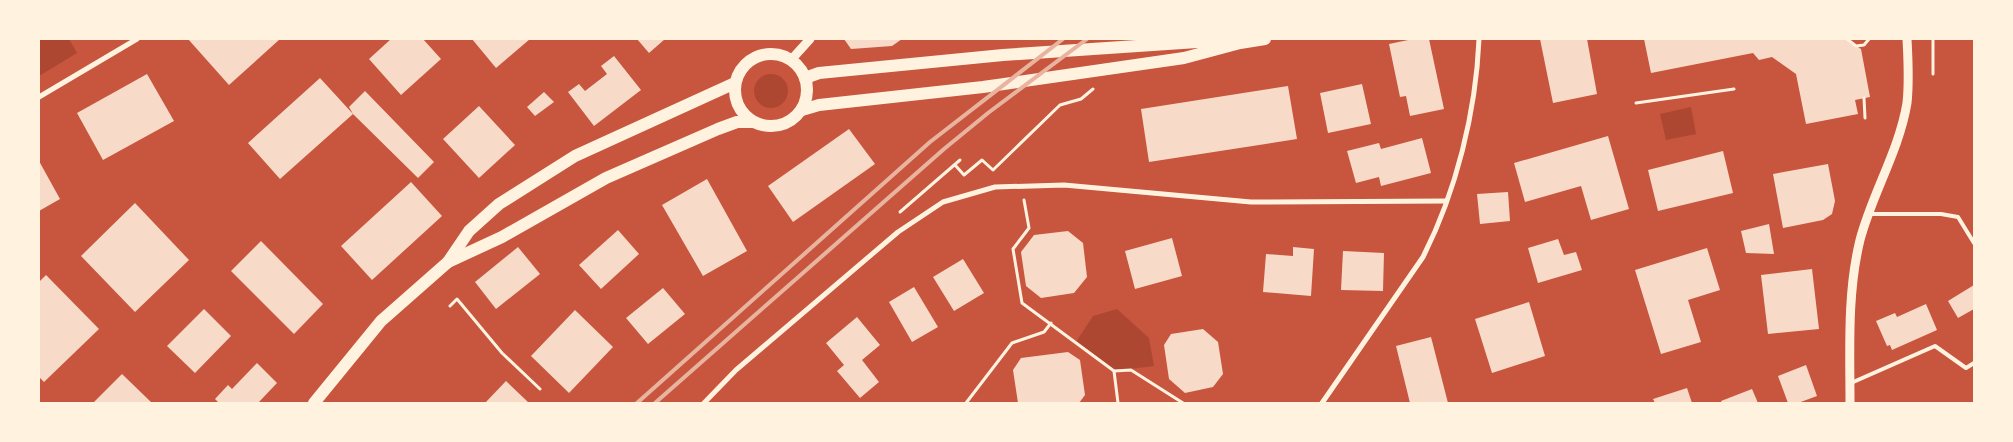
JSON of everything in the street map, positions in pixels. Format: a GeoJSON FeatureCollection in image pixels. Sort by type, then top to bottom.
{"type":"FeatureCollection","features":[{"type":"Feature","properties":{"kind":"main road"},"geometry":{"type":"LineString","coordinates":[[448,262],[502,237],[606,178],[737,122],[752,122],[763,126],[785,124],[802,110],[819,105],[983,87],[1184,58],[1240,43],[1265,39]]}},
{"type":"Feature","properties":{"kind":"main road"},"geometry":{"type":"LineString","coordinates":[[805,78],[819,73],[1003,55],[1197,42],[1240,43]]}},
{"type":"Feature","properties":{"kind":"main road"},"geometry":{"type":"LineString","coordinates":[[752,122],[744,115],[738,105],[735,83],[739,72],[757,56],[781,55],[791,60],[805,78],[808,88],[802,110]]}},
{"type":"Feature","properties":{"kind":"main road"},"geometry":{"type":"LineString","coordinates":[[314,403],[381,321],[448,262],[469,230],[499,204],[552,168],[735,83]]}},
{"type":"Feature","properties":{"kind":"street"},"geometry":{"type":"LineString","coordinates":[[39,97],[137,39]]}},
{"type":"Feature","properties":{"kind":"street"},"geometry":{"type":"LineString","coordinates":[[791,60],[810,39]]}},
{"type":"Feature","properties":{"kind":"street"},"geometry":{"type":"LineString","coordinates":[[1322,403],[1423,258],[1436,232],[1473,108],[1479,39]]}},
{"type":"Feature","properties":{"kind":"street"},"geometry":{"type":"LineString","coordinates":[[1850,403],[1850,315],[1856,260],[1869,214],[1897,138],[1907,103],[1908,39]]}},
{"type":"Feature","properties":{"kind":"street"},"geometry":{"type":"LineString","coordinates":[[704,403],[736,370],[898,232],[943,202],[995,187],[1064,185],[1251,202],[1446,200]]}},
{"type":"Feature","properties":{"kind":"lane"},"geometry":{"type":"LineString","coordinates":[[1869,214],[1941,214],[1958,217],[1974,243]]}},
{"type":"Feature","properties":{"kind":"lane"},"geometry":{"type":"LineString","coordinates":[[1850,383],[1935,346],[1966,368],[1974,363]]}},
{"type":"Feature","properties":{"kind":"path"},"geometry":{"type":"LineString","coordinates":[[1847,39],[1856,46],[1864,45],[1869,39]]}},
{"type":"Feature","properties":{"kind":"path"},"geometry":{"type":"LineString","coordinates":[[1933,39],[1933,74]]}},
{"type":"Feature","properties":{"kind":"path"},"geometry":{"type":"LineString","coordinates":[[1636,102],[1734,90]]}},
{"type":"Feature","properties":{"kind":"path"},"geometry":{"type":"LineString","coordinates":[[1864,98],[1865,118]]}},
{"type":"Feature","properties":{"kind":"path"},"geometry":{"type":"LineString","coordinates":[[955,165],[964,175],[982,160],[992,170],[1060,105],[1081,99]]}},
{"type":"Feature","properties":{"kind":"path"},"geometry":{"type":"LineString","coordinates":[[897,215],[960,160]]}},
{"type":"Feature","properties":{"kind":"path"},"geometry":{"type":"LineString","coordinates":[[1024,200],[1029,228],[1013,249],[1022,302],[1114,371],[1131,370],[1183,403]]}},
{"type":"Feature","properties":{"kind":"path"},"geometry":{"type":"LineString","coordinates":[[450,306],[457,299],[502,353],[540,390]]}},
{"type":"Feature","properties":{"kind":"path"},"geometry":{"type":"LineString","coordinates":[[966,403],[1012,344],[1044,332],[1051,322]]}},
{"type":"Feature","properties":{"kind":"path"},"geometry":{"type":"LineString","coordinates":[[1114,371],[1118,403]]}},
{"type":"Feature","properties":{"kind":"shaded area"},"geometry":{"type":"Polygon","coordinates":[[[39,39],[69,39],[77,53],[39,76],[39,39]]]}},
{"type":"Feature","properties":{"kind":"shaded area"},"geometry":{"type":"Polygon","coordinates":[[[771,74],[778,75],[783,79],[787,84],[787,98],[783,103],[778,107],[771,108],[764,107],[759,103],[755,98],[754,91],[755,84],[759,79],[764,75],[771,74]]]}},
{"type":"Feature","properties":{"kind":"shaded area"},"geometry":{"type":"Polygon","coordinates":[[[1691,107],[1696,134],[1666,140],[1660,114],[1691,107]]]}},
{"type":"Feature","properties":{"kind":"shaded area"},"geometry":{"type":"Polygon","coordinates":[[[1117,309],[1149,338],[1154,366],[1114,371],[1076,342],[1093,316],[1117,309]]]}},
{"type":"Feature","properties":{"kind":"building"},"geometry":{"type":"Polygon","coordinates":[[[188,39],[280,39],[229,85],[188,39]]]}},
{"type":"Feature","properties":{"kind":"building"},"geometry":{"type":"Polygon","coordinates":[[[391,39],[423,39],[441,59],[401,95],[369,59],[391,39]]]}},
{"type":"Feature","properties":{"kind":"building"},"geometry":{"type":"Polygon","coordinates":[[[472,39],[530,39],[496,68],[472,39]]]}},
{"type":"Feature","properties":{"kind":"building"},"geometry":{"type":"Polygon","coordinates":[[[637,39],[665,39],[649,53],[637,39]]]}},
{"type":"Feature","properties":{"kind":"building"},"geometry":{"type":"Polygon","coordinates":[[[844,39],[902,39],[892,46],[851,49],[844,39]]]}},
{"type":"Feature","properties":{"kind":"building"},"geometry":{"type":"Polygon","coordinates":[[[1413,39],[1429,39],[1444,109],[1410,116],[1406,96],[1400,97],[1389,44],[1413,39]]]}},
{"type":"Feature","properties":{"kind":"building"},"geometry":{"type":"Polygon","coordinates":[[[1540,39],[1587,39],[1597,94],[1553,103],[1540,39]]]}},
{"type":"Feature","properties":{"kind":"building"},"geometry":{"type":"Polygon","coordinates":[[[1644,39],[1846,39],[1861,49],[1870,97],[1855,100],[1858,114],[1806,124],[1796,74],[1772,57],[1759,60],[1753,53],[1651,73],[1644,39]]]}},
{"type":"Feature","properties":{"kind":"building"},"geometry":{"type":"Polygon","coordinates":[[[614,56],[641,90],[594,126],[568,92],[579,84],[585,91],[607,74],[601,66],[614,56]]]}},
{"type":"Feature","properties":{"kind":"building"},"geometry":{"type":"Polygon","coordinates":[[[147,74],[174,121],[103,160],[77,113],[147,74]]]}},
{"type":"Feature","properties":{"kind":"building"},"geometry":{"type":"Polygon","coordinates":[[[320,78],[353,114],[280,179],[248,143],[320,78]]]}},
{"type":"Feature","properties":{"kind":"building"},"geometry":{"type":"Polygon","coordinates":[[[1362,84],[1371,124],[1328,133],[1320,93],[1362,84]]]}},
{"type":"Feature","properties":{"kind":"building"},"geometry":{"type":"Polygon","coordinates":[[[1288,86],[1297,139],[1149,162],[1141,109],[1288,86]]]}},
{"type":"Feature","properties":{"kind":"building"},"geometry":{"type":"Polygon","coordinates":[[[365,91],[434,162],[418,178],[353,114],[349,107],[365,91]]]}},
{"type":"Feature","properties":{"kind":"building"},"geometry":{"type":"Polygon","coordinates":[[[544,92],[554,102],[535,116],[527,107],[544,92]]]}},
{"type":"Feature","properties":{"kind":"building"},"geometry":{"type":"Polygon","coordinates":[[[479,106],[515,145],[479,178],[443,139],[479,106]]]}},
{"type":"Feature","properties":{"kind":"building"},"geometry":{"type":"Polygon","coordinates":[[[849,129],[875,164],[793,222],[768,186],[849,129]]]}},
{"type":"Feature","properties":{"kind":"building"},"geometry":{"type":"Polygon","coordinates":[[[1608,136],[1629,209],[1591,220],[1581,186],[1525,202],[1514,163],[1608,136]]]}},
{"type":"Feature","properties":{"kind":"building"},"geometry":{"type":"Polygon","coordinates":[[[1422,138],[1431,173],[1381,186],[1379,177],[1356,183],[1347,151],[1379,143],[1381,149],[1422,138]]]}},
{"type":"Feature","properties":{"kind":"building"},"geometry":{"type":"Polygon","coordinates":[[[1723,151],[1733,193],[1658,211],[1648,170],[1723,151]]]}},
{"type":"Feature","properties":{"kind":"building"},"geometry":{"type":"Polygon","coordinates":[[[39,161],[60,199],[39,211],[39,161]]]}},
{"type":"Feature","properties":{"kind":"building"},"geometry":{"type":"Polygon","coordinates":[[[1828,164],[1835,201],[1832,214],[1823,220],[1783,228],[1773,174],[1828,164]]]}},
{"type":"Feature","properties":{"kind":"building"},"geometry":{"type":"Polygon","coordinates":[[[707,179],[747,251],[703,276],[662,205],[707,179]]]}},
{"type":"Feature","properties":{"kind":"building"},"geometry":{"type":"Polygon","coordinates":[[[411,182],[442,216],[372,280],[341,246],[411,182]]]}},
{"type":"Feature","properties":{"kind":"building"},"geometry":{"type":"Polygon","coordinates":[[[1508,192],[1510,221],[1480,224],[1477,194],[1508,192]]]}},
{"type":"Feature","properties":{"kind":"building"},"geometry":{"type":"Polygon","coordinates":[[[135,203],[189,260],[135,312],[81,256],[135,203]]]}},
{"type":"Feature","properties":{"kind":"building"},"geometry":{"type":"Polygon","coordinates":[[[1769,224],[1774,254],[1746,253],[1741,231],[1769,224]]]}},
{"type":"Feature","properties":{"kind":"building"},"geometry":{"type":"Polygon","coordinates":[[[618,230],[639,254],[601,289],[579,265],[618,230]]]}},
{"type":"Feature","properties":{"kind":"building"},"geometry":{"type":"Polygon","coordinates":[[[1068,231],[1083,243],[1087,277],[1074,293],[1041,298],[1026,286],[1021,252],[1034,235],[1068,231]]]}},
{"type":"Feature","properties":{"kind":"building"},"geometry":{"type":"Polygon","coordinates":[[[1172,238],[1182,276],[1135,289],[1125,251],[1172,238]]]}},
{"type":"Feature","properties":{"kind":"building"},"geometry":{"type":"Polygon","coordinates":[[[1558,239],[1564,255],[1576,252],[1582,270],[1538,283],[1528,248],[1558,239]]]}},
{"type":"Feature","properties":{"kind":"building"},"geometry":{"type":"Polygon","coordinates":[[[261,241],[323,304],[294,334],[231,271],[261,241]]]}},
{"type":"Feature","properties":{"kind":"building"},"geometry":{"type":"Polygon","coordinates":[[[518,247],[540,274],[496,309],[475,282],[518,247]]]}},
{"type":"Feature","properties":{"kind":"building"},"geometry":{"type":"Polygon","coordinates":[[[1293,247],[1314,249],[1311,296],[1263,292],[1266,254],[1293,256],[1293,247]]]}},
{"type":"Feature","properties":{"kind":"building"},"geometry":{"type":"Polygon","coordinates":[[[1707,248],[1720,290],[1688,300],[1701,342],[1661,354],[1635,270],[1707,248]]]}},
{"type":"Feature","properties":{"kind":"building"},"geometry":{"type":"Polygon","coordinates":[[[1343,251],[1384,253],[1383,291],[1341,290],[1343,251]]]}},
{"type":"Feature","properties":{"kind":"building"},"geometry":{"type":"Polygon","coordinates":[[[963,259],[984,293],[954,311],[933,277],[963,259]]]}},
{"type":"Feature","properties":{"kind":"building"},"geometry":{"type":"Polygon","coordinates":[[[1812,269],[1819,329],[1768,334],[1761,275],[1812,269]]]}},
{"type":"Feature","properties":{"kind":"building"},"geometry":{"type":"Polygon","coordinates":[[[46,275],[99,329],[44,382],[39,377],[39,282],[46,275]]]}},
{"type":"Feature","properties":{"kind":"building"},"geometry":{"type":"Polygon","coordinates":[[[1974,285],[1974,309],[1958,318],[1948,301],[1974,285]]]}},
{"type":"Feature","properties":{"kind":"building"},"geometry":{"type":"Polygon","coordinates":[[[914,287],[938,327],[912,342],[889,302],[914,287]]]}},
{"type":"Feature","properties":{"kind":"building"},"geometry":{"type":"Polygon","coordinates":[[[663,288],[685,314],[648,344],[626,318],[663,288]]]}},
{"type":"Feature","properties":{"kind":"building"},"geometry":{"type":"Polygon","coordinates":[[[1529,302],[1545,356],[1492,373],[1475,319],[1529,302]]]}},
{"type":"Feature","properties":{"kind":"building"},"geometry":{"type":"Polygon","coordinates":[[[1926,304],[1937,330],[1892,350],[1890,345],[1887,346],[1876,321],[1895,313],[1897,317],[1926,304]]]}},
{"type":"Feature","properties":{"kind":"building"},"geometry":{"type":"Polygon","coordinates":[[[204,309],[231,336],[195,373],[167,346],[204,309]]]}},
{"type":"Feature","properties":{"kind":"building"},"geometry":{"type":"Polygon","coordinates":[[[575,310],[613,347],[569,393],[531,356],[575,310]]]}},
{"type":"Feature","properties":{"kind":"building"},"geometry":{"type":"Polygon","coordinates":[[[857,317],[880,345],[862,360],[879,382],[860,398],[837,371],[844,365],[826,343],[857,317]]]}},
{"type":"Feature","properties":{"kind":"building"},"geometry":{"type":"Polygon","coordinates":[[[1203,329],[1218,342],[1223,374],[1213,387],[1185,393],[1169,379],[1164,345],[1171,334],[1203,329]]]}},
{"type":"Feature","properties":{"kind":"building"},"geometry":{"type":"Polygon","coordinates":[[[1431,337],[1448,403],[1410,403],[1396,346],[1431,337]]]}},
{"type":"Feature","properties":{"kind":"building"},"geometry":{"type":"Polygon","coordinates":[[[1068,352],[1080,360],[1085,395],[1079,403],[1018,403],[1013,370],[1021,358],[1068,352]]]}},
{"type":"Feature","properties":{"kind":"building"},"geometry":{"type":"Polygon","coordinates":[[[257,363],[277,383],[258,403],[219,403],[215,399],[228,385],[232,389],[257,363]]]}},
{"type":"Feature","properties":{"kind":"building"},"geometry":{"type":"Polygon","coordinates":[[[1806,365],[1817,396],[1798,403],[1788,403],[1778,376],[1806,365]]]}},
{"type":"Feature","properties":{"kind":"building"},"geometry":{"type":"Polygon","coordinates":[[[122,374],[152,403],[93,403],[122,374]]]}},
{"type":"Feature","properties":{"kind":"building"},"geometry":{"type":"Polygon","coordinates":[[[506,381],[529,403],[485,403],[506,381]]]}},
{"type":"Feature","properties":{"kind":"building"},"geometry":{"type":"Polygon","coordinates":[[[1687,388],[1692,403],[1655,403],[1653,399],[1687,388]]]}},
{"type":"Feature","properties":{"kind":"building"},"geometry":{"type":"Polygon","coordinates":[[[1752,389],[1758,403],[1722,403],[1721,401],[1752,389]]]}},
{"type":"Feature","properties":{"kind":"railway"},"geometry":{"type":"LineString","coordinates":[[637,403],[930,142],[1063,39]]}},
{"type":"Feature","properties":{"kind":"railway"},"geometry":{"type":"LineString","coordinates":[[655,403],[944,149],[988,113],[1087,39]]}}]}
